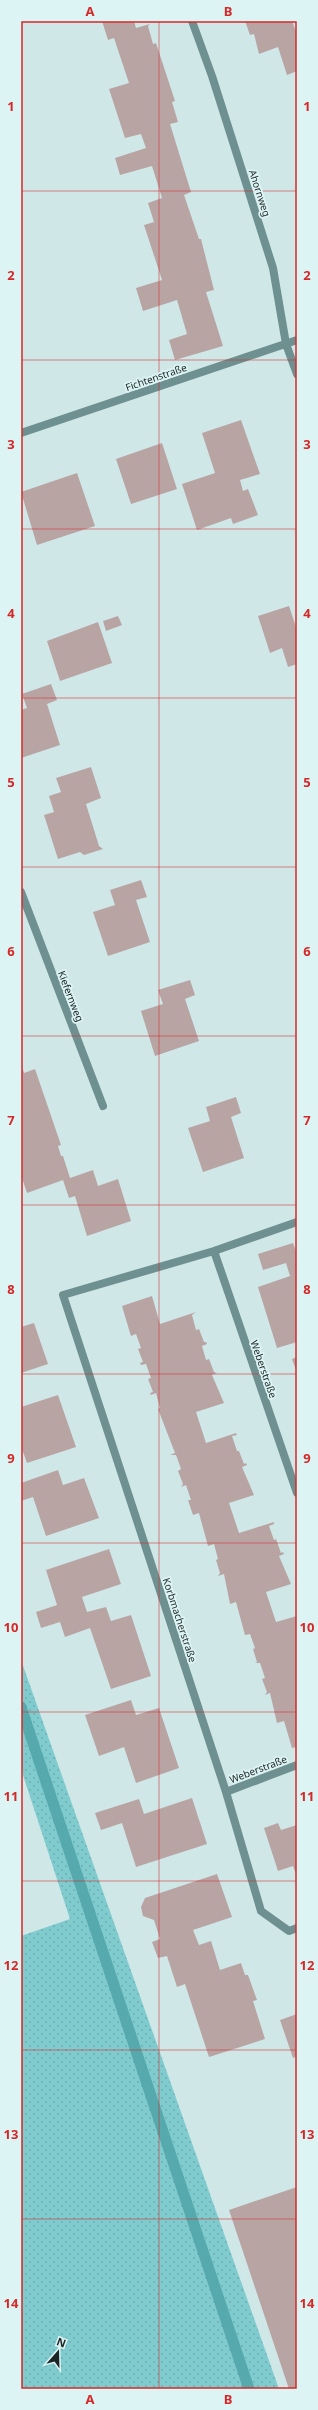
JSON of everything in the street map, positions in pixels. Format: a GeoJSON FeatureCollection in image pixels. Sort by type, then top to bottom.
{"type":"FeatureCollection","features":[{"type":"Feature","properties":{"kind":"street","name":"Ahornweg"},"geometry":{"type":"LineString","coordinates":[[192,21],[215,83],[273,268],[286,344],[297,374]]}},
{"type":"Feature","properties":{"kind":"street","name":"Fichtenstraße"},"geometry":{"type":"LineString","coordinates":[[21,433],[297,340]]}},
{"type":"Feature","properties":{"kind":"street","name":"Kiefernweg"},"geometry":{"type":"LineString","coordinates":[[21,892],[103,1106]]}},
{"type":"Feature","properties":{"kind":"street"},"geometry":{"type":"LineString","coordinates":[[214,1251],[297,1222]]}},
{"type":"Feature","properties":{"kind":"street","name":"Korbmacherstraße"},"geometry":{"type":"LineString","coordinates":[[214,1251],[64,1295],[226,1792],[261,1911],[289,1931],[297,1928]]}},
{"type":"Feature","properties":{"kind":"street","name":"Weberstraße"},"geometry":{"type":"LineString","coordinates":[[214,1251],[297,1493]]}},
{"type":"Feature","properties":{"kind":"street","name":"Weberstraße"},"geometry":{"type":"LineString","coordinates":[[226,1792],[297,1765]]}},
{"type":"Feature","properties":{"kind":"shaded area"},"geometry":{"type":"Polygon","coordinates":[[[21,1660],[279,2389],[21,2389],[21,1936],[70,1919],[21,1769],[21,1660]]]}},
{"type":"Feature","properties":{"kind":"building"},"geometry":{"type":"Polygon","coordinates":[[[102,21],[134,21],[136,28],[150,24],[148,26],[153,44],[156,43],[175,101],[172,102],[178,122],[170,124],[191,192],[184,195],[199,239],[201,239],[214,290],[206,292],[223,346],[175,360],[169,340],[187,334],[177,300],[143,311],[136,288],[162,280],[144,225],[154,222],[148,203],[162,198],[152,166],[120,175],[115,158],[146,148],[141,134],[125,138],[109,89],[129,83],[114,38],[108,40],[102,21]]]}},
{"type":"Feature","properties":{"kind":"building"},"geometry":{"type":"Polygon","coordinates":[[[245,21],[292,21],[297,34],[297,71],[287,75],[278,47],[259,54],[254,34],[250,35],[245,21]]]}},
{"type":"Feature","properties":{"kind":"building"},"geometry":{"type":"Polygon","coordinates":[[[241,420],[260,474],[240,480],[243,491],[248,489],[258,515],[233,524],[231,518],[197,530],[182,484],[215,473],[202,433],[241,420]]]}},
{"type":"Feature","properties":{"kind":"building"},"geometry":{"type":"Polygon","coordinates":[[[162,443],[177,489],[131,504],[116,459],[162,443]]]}},
{"type":"Feature","properties":{"kind":"building"},"geometry":{"type":"Polygon","coordinates":[[[77,473],[95,526],[37,545],[21,492],[77,473]]]}},
{"type":"Feature","properties":{"kind":"building"},"geometry":{"type":"Polygon","coordinates":[[[289,606],[297,630],[297,664],[288,667],[282,648],[270,653],[258,616],[289,606]]]}},
{"type":"Feature","properties":{"kind":"building"},"geometry":{"type":"Polygon","coordinates":[[[118,616],[122,625],[106,631],[103,621],[118,616]]]}},
{"type":"Feature","properties":{"kind":"building"},"geometry":{"type":"Polygon","coordinates":[[[98,622],[112,663],[60,681],[47,641],[98,622]]]}},
{"type":"Feature","properties":{"kind":"building"},"geometry":{"type":"Polygon","coordinates":[[[51,684],[57,700],[47,704],[60,745],[21,758],[21,710],[27,708],[22,694],[51,684]]]}},
{"type":"Feature","properties":{"kind":"building"},"geometry":{"type":"Polygon","coordinates":[[[91,767],[101,798],[86,804],[99,846],[103,849],[84,855],[80,852],[58,859],[44,815],[54,812],[49,796],[61,792],[56,778],[91,767]]]}},
{"type":"Feature","properties":{"kind":"building"},"geometry":{"type":"Polygon","coordinates":[[[141,880],[147,897],[136,900],[150,942],[108,956],[93,912],[115,905],[110,890],[141,880]]]}},
{"type":"Feature","properties":{"kind":"building"},"geometry":{"type":"Polygon","coordinates":[[[190,980],[195,995],[185,999],[199,1041],[155,1056],[141,1011],[163,1004],[158,990],[190,980]]]}},
{"type":"Feature","properties":{"kind":"building"},"geometry":{"type":"Polygon","coordinates":[[[21,1064],[24,1073],[35,1069],[61,1145],[58,1146],[61,1156],[63,1156],[70,1178],[93,1170],[98,1186],[118,1179],[131,1221],[87,1236],[75,1196],[69,1198],[63,1180],[27,1193],[21,1175],[21,1064]]]}},
{"type":"Feature","properties":{"kind":"building"},"geometry":{"type":"Polygon","coordinates":[[[236,1097],[241,1113],[231,1117],[244,1158],[203,1172],[188,1128],[210,1121],[206,1107],[236,1097]]]}},
{"type":"Feature","properties":{"kind":"building"},"geometry":{"type":"Polygon","coordinates":[[[293,1243],[297,1254],[297,1342],[277,1348],[258,1287],[290,1276],[286,1263],[263,1270],[258,1254],[293,1243]]]}},
{"type":"Feature","properties":{"kind":"building"},"geometry":{"type":"Polygon","coordinates":[[[152,1296],[160,1324],[196,1312],[192,1315],[196,1330],[199,1329],[204,1342],[207,1344],[202,1346],[206,1360],[209,1359],[214,1372],[217,1373],[212,1375],[224,1403],[196,1412],[206,1443],[236,1433],[237,1435],[232,1436],[237,1451],[239,1451],[244,1464],[246,1463],[247,1465],[242,1467],[254,1495],[229,1503],[239,1533],[274,1522],[274,1524],[269,1526],[274,1540],[276,1539],[281,1553],[283,1552],[284,1554],[279,1556],[291,1584],[266,1592],[276,1622],[297,1616],[297,1747],[292,1748],[284,1721],[277,1723],[270,1693],[265,1695],[267,1692],[262,1679],[265,1678],[260,1663],[255,1663],[257,1662],[253,1649],[255,1648],[250,1634],[245,1635],[236,1602],[230,1604],[224,1574],[218,1576],[220,1573],[216,1560],[218,1559],[214,1544],[208,1546],[199,1513],[193,1515],[188,1500],[191,1500],[186,1485],[181,1487],[183,1484],[178,1471],[181,1469],[176,1455],[170,1455],[175,1453],[158,1409],[160,1408],[156,1393],[151,1395],[150,1393],[153,1392],[148,1379],[151,1378],[146,1364],[141,1365],[140,1363],[143,1362],[138,1349],[141,1348],[136,1334],[131,1336],[130,1333],[122,1306],[152,1296]]]}},
{"type":"Feature","properties":{"kind":"building"},"geometry":{"type":"Polygon","coordinates":[[[34,1323],[48,1364],[21,1373],[21,1327],[34,1323]]]}},
{"type":"Feature","properties":{"kind":"building"},"geometry":{"type":"Polygon","coordinates":[[[297,1357],[297,1373],[292,1359],[297,1357]]]}},
{"type":"Feature","properties":{"kind":"building"},"geometry":{"type":"Polygon","coordinates":[[[58,1395],[76,1447],[27,1463],[21,1446],[21,1407],[58,1395]]]}},
{"type":"Feature","properties":{"kind":"building"},"geometry":{"type":"Polygon","coordinates":[[[58,1470],[63,1485],[84,1478],[99,1518],[46,1536],[33,1497],[21,1501],[21,1483],[58,1470]]]}},
{"type":"Feature","properties":{"kind":"building"},"geometry":{"type":"Polygon","coordinates":[[[109,1549],[121,1584],[82,1597],[87,1612],[106,1607],[111,1621],[131,1615],[151,1676],[111,1689],[90,1628],[65,1637],[60,1622],[41,1628],[36,1612],[57,1605],[46,1570],[109,1549]]]}},
{"type":"Feature","properties":{"kind":"building"},"geometry":{"type":"Polygon","coordinates":[[[131,1700],[136,1715],[159,1708],[179,1768],[136,1783],[124,1747],[99,1756],[85,1715],[131,1700]]]}},
{"type":"Feature","properties":{"kind":"building"},"geometry":{"type":"Polygon","coordinates":[[[192,1798],[207,1844],[136,1867],[122,1823],[101,1830],[95,1813],[139,1799],[144,1814],[192,1798]]]}},
{"type":"Feature","properties":{"kind":"building"},"geometry":{"type":"Polygon","coordinates":[[[278,1823],[281,1830],[297,1825],[297,1877],[293,1866],[278,1871],[264,1828],[278,1823]]]}},
{"type":"Feature","properties":{"kind":"building"},"geometry":{"type":"Polygon","coordinates":[[[217,1874],[232,1917],[193,1930],[199,1945],[211,1941],[220,1970],[241,1963],[245,1975],[248,1975],[257,2000],[253,2001],[265,2039],[209,2057],[185,1984],[177,1987],[167,1956],[158,1958],[152,1942],[160,1939],[154,1920],[143,1916],[141,1907],[145,1898],[217,1874]]]}},
{"type":"Feature","properties":{"kind":"building"},"geometry":{"type":"Polygon","coordinates":[[[297,2014],[297,2056],[293,2058],[280,2020],[297,2014]]]}},
{"type":"Feature","properties":{"kind":"building"},"geometry":{"type":"Polygon","coordinates":[[[297,2187],[297,2389],[289,2389],[229,2210],[297,2187]]]}},
{"type":"Feature","properties":{"kind":"waterway"},"geometry":{"type":"LineString","coordinates":[[21,1707],[249,2389]]}}]}
